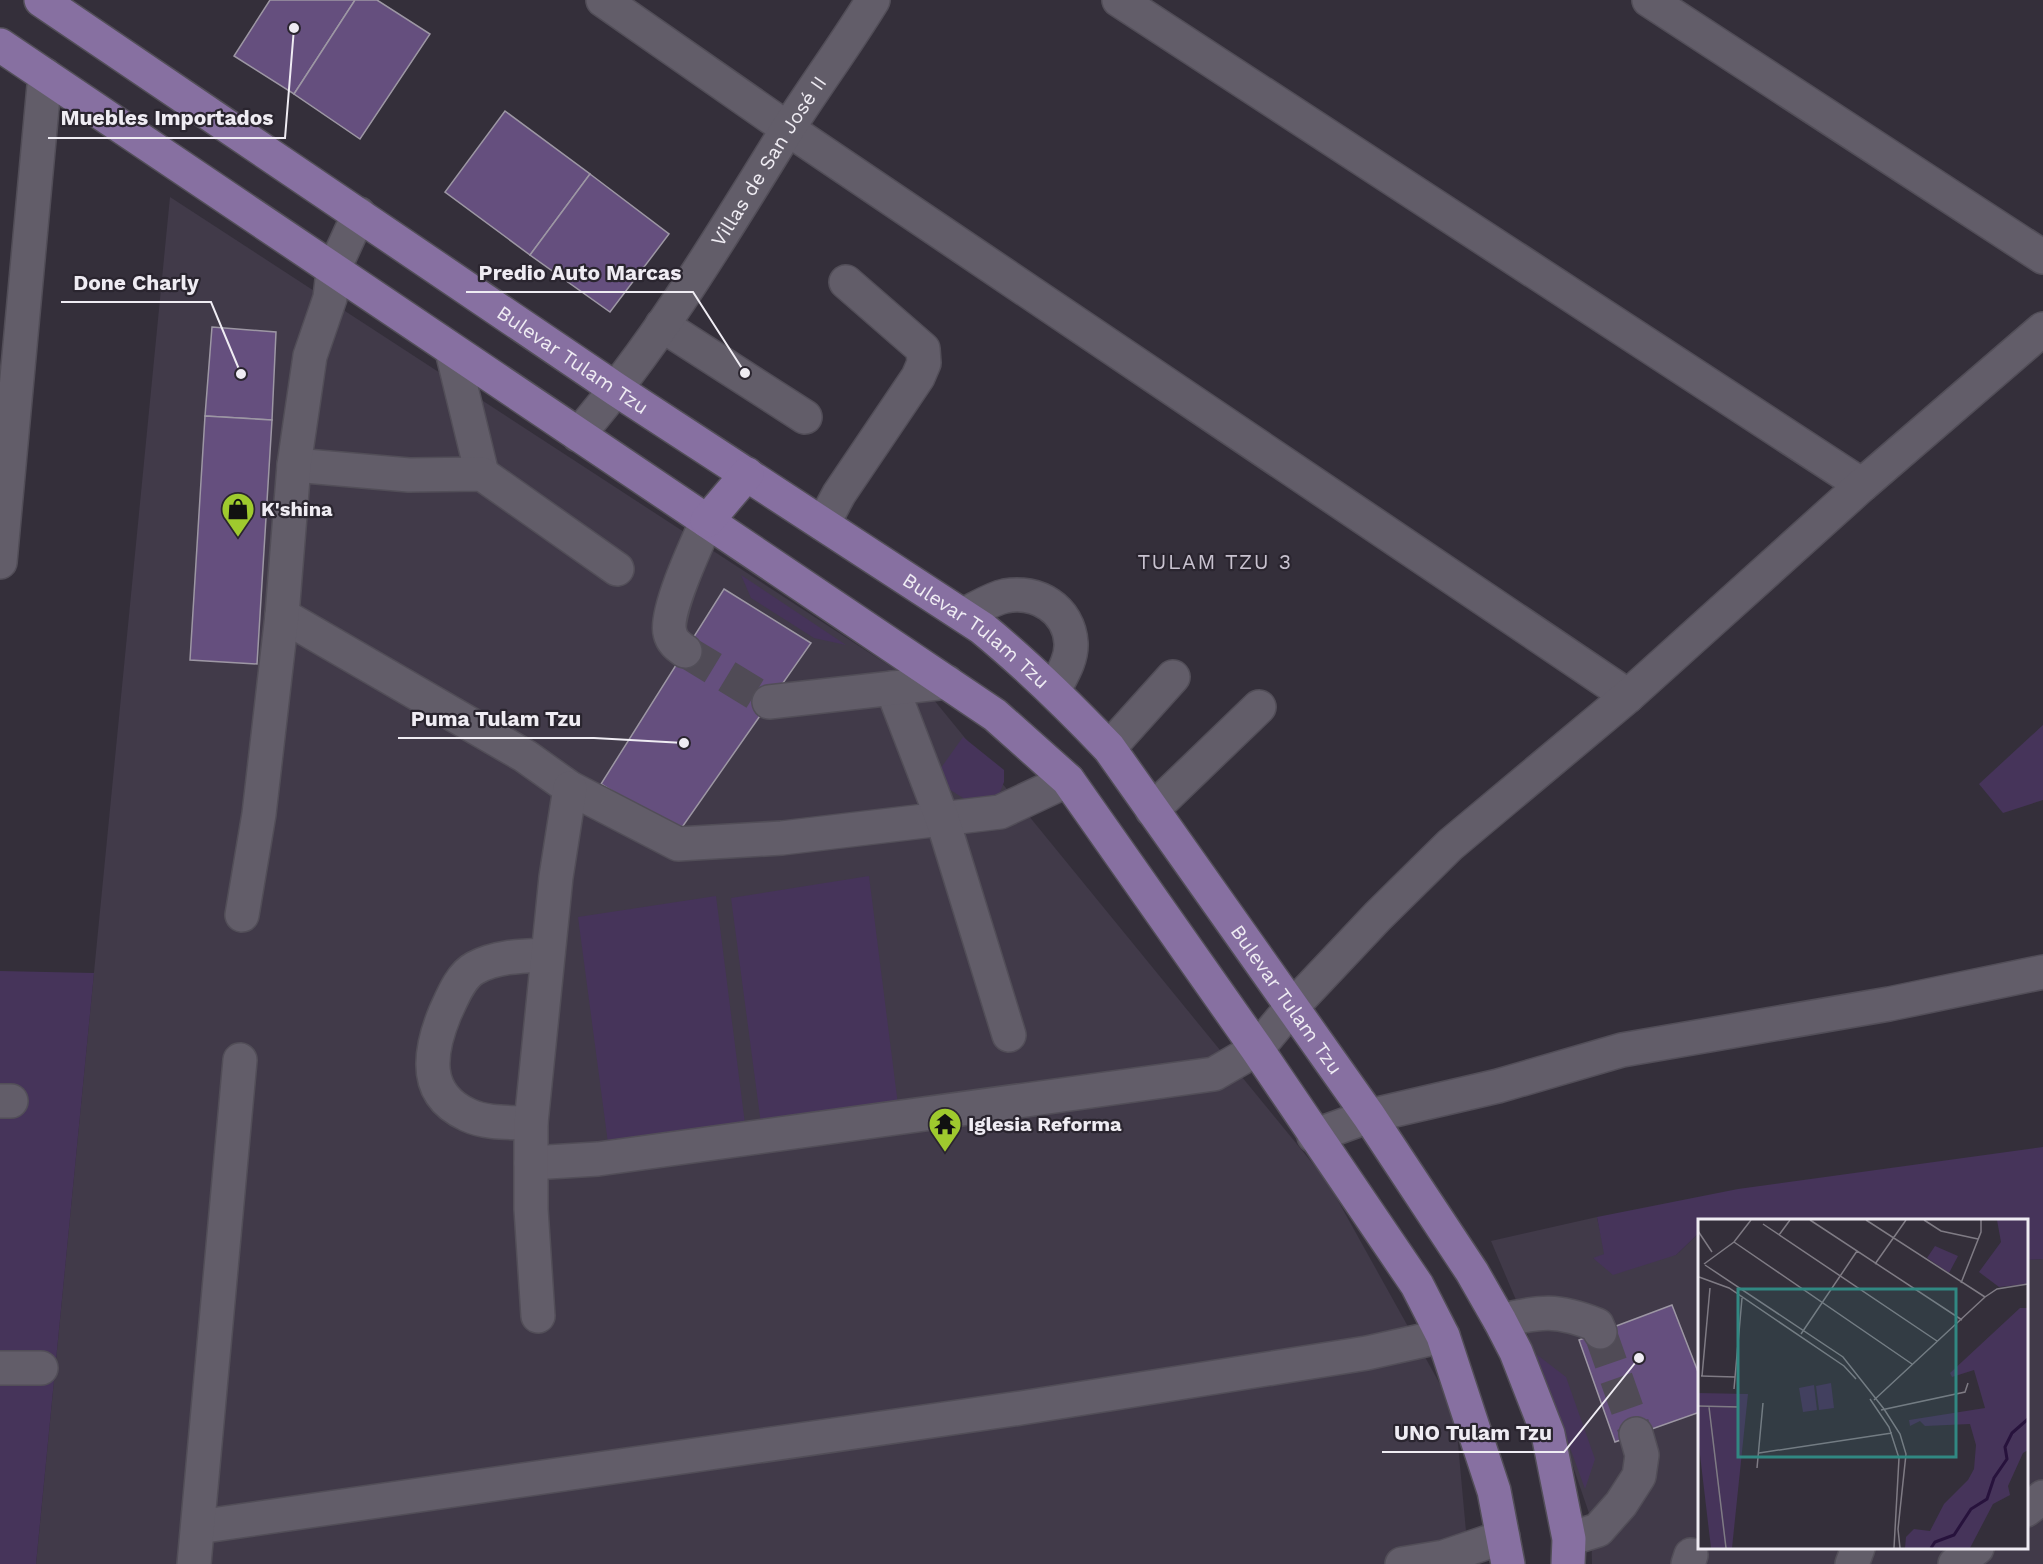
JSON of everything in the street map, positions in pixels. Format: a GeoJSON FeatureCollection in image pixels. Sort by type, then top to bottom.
{"type":"FeatureCollection","features":[{"type":"Feature","properties":{"kind":"main road","name":"Bulevar Tulam Tzu"},"geometry":{"type":"LineString","coordinates":[[41,0],[618,390],[963,615],[1024,662],[1054,690],[1109,748],[1369,1116],[1472,1272],[1516,1352],[1548,1434],[1569,1552]]}},
{"type":"Feature","properties":{"kind":"main road"},"geometry":{"type":"LineString","coordinates":[[0,45],[995,715],[1068,780],[1257,1049],[1417,1285],[1443,1336],[1494,1491],[1506,1551]]}},
{"type":"Feature","properties":{"kind":"main road"},"geometry":{"type":"LineString","coordinates":[[707,520],[747,474]]}},
{"type":"Feature","properties":{"kind":"street"},"geometry":{"type":"LineString","coordinates":[[603,0],[788,129],[1628,696]]}},
{"type":"Feature","properties":{"kind":"street","name":"Villas de San José II"},"geometry":{"type":"LineString","coordinates":[[578,435],[618,390],[733,221],[788,129],[873,0]]}},
{"type":"Feature","properties":{"kind":"street"},"geometry":{"type":"LineString","coordinates":[[1119,0],[1862,485]]}},
{"type":"Feature","properties":{"kind":"street"},"geometry":{"type":"LineString","coordinates":[[1649,0],[2043,257]]}},
{"type":"Feature","properties":{"kind":"street"},"geometry":{"type":"LineString","coordinates":[[0,562],[45,75]]}},
{"type":"Feature","properties":{"kind":"street"},"geometry":{"type":"LineString","coordinates":[[242,915],[259,814],[282,615],[294,465],[310,356],[330,298],[333,271],[359,214]]}},
{"type":"Feature","properties":{"kind":"street"},"geometry":{"type":"LineString","coordinates":[[823,524],[839,494],[918,377],[924,363],[924,349],[846,282]]}},
{"type":"Feature","properties":{"kind":"street"},"geometry":{"type":"LineString","coordinates":[[662,325],[805,417]]}},
{"type":"Feature","properties":{"kind":"street"},"geometry":{"type":"LineString","coordinates":[[531,1163],[598,1159],[1214,1074],[1257,1049],[1291,1008],[1450,845],[1628,696],[1862,485],[2043,329]]}},
{"type":"Feature","properties":{"kind":"street"},"geometry":{"type":"LineString","coordinates":[[452,351],[482,474]]}},
{"type":"Feature","properties":{"kind":"street"},"geometry":{"type":"LineString","coordinates":[[294,465],[409,475],[482,474],[618,569]]}},
{"type":"Feature","properties":{"kind":"street"},"geometry":{"type":"LineString","coordinates":[[685,651],[675,644],[669,632],[670,618],[690,557],[707,520]]}},
{"type":"Feature","properties":{"kind":"street"},"geometry":{"type":"LineString","coordinates":[[963,615],[1006,596],[1036,596],[1058,610],[1067,625],[1071,644],[1068,664],[1054,690]]}},
{"type":"Feature","properties":{"kind":"street"},"geometry":{"type":"LineString","coordinates":[[282,615],[525,756],[570,788],[678,844],[782,838],[1000,812],[1068,780]]}},
{"type":"Feature","properties":{"kind":"street"},"geometry":{"type":"LineString","coordinates":[[1109,748],[1173,677]]}},
{"type":"Feature","properties":{"kind":"street"},"geometry":{"type":"LineString","coordinates":[[770,702],[947,682]]}},
{"type":"Feature","properties":{"kind":"street"},"geometry":{"type":"LineString","coordinates":[[892,688],[942,818],[1009,1035]]}},
{"type":"Feature","properties":{"kind":"street"},"geometry":{"type":"LineString","coordinates":[[1152,810],[1259,707]]}},
{"type":"Feature","properties":{"kind":"street"},"geometry":{"type":"LineString","coordinates":[[538,1316],[531,1209],[531,1123],[547,955],[570,788]]}},
{"type":"Feature","properties":{"kind":"street"},"geometry":{"type":"LineString","coordinates":[[531,1123],[494,1122],[468,1116],[446,1101],[432,1077],[434,1041],[457,988],[473,968],[507,958],[547,955]]}},
{"type":"Feature","properties":{"kind":"street"},"geometry":{"type":"LineString","coordinates":[[1314,1136],[1369,1116],[1498,1086],[1622,1050],[1889,1004],[2043,972]]}},
{"type":"Feature","properties":{"kind":"street"},"geometry":{"type":"LineString","coordinates":[[194,1564],[240,1060]]}},
{"type":"Feature","properties":{"kind":"street"},"geometry":{"type":"LineString","coordinates":[[1500,1321],[1537,1312],[1570,1314],[1597,1325],[1600,1332]]}},
{"type":"Feature","properties":{"kind":"street"},"geometry":{"type":"LineString","coordinates":[[198,1527],[1021,1408],[1367,1353],[1443,1336]]}},
{"type":"Feature","properties":{"kind":"street"},"geometry":{"type":"LineString","coordinates":[[0,1368],[41,1368]]}},
{"type":"Feature","properties":{"kind":"street"},"geometry":{"type":"LineString","coordinates":[[1569,1552],[1598,1530],[1621,1504],[1639,1476],[1642,1455],[1636,1434]]}},
{"type":"Feature","properties":{"kind":"street"},"geometry":{"type":"LineString","coordinates":[[2028,1508],[2043,1497]]}},
{"type":"Feature","properties":{"kind":"street"},"geometry":{"type":"LineString","coordinates":[[1852,1564],[1858,1549]]}},
{"type":"Feature","properties":{"kind":"street"},"geometry":{"type":"LineString","coordinates":[[1955,1564],[1976,1549]]}},
{"type":"Feature","properties":{"kind":"street"},"geometry":{"type":"LineString","coordinates":[[1402,1564],[1506,1551]]}},
{"type":"Feature","properties":{"kind":"shaded area"},"geometry":{"type":"Polygon","coordinates":[[[170,197],[925,689],[1327,1181],[1455,1411],[1469,1564],[36,1564],[170,197]]]}},
{"type":"Feature","properties":{"kind":"shaded area"},"geometry":{"type":"Polygon","coordinates":[[[741,575],[846,645],[814,638],[751,598],[741,575]]]}},
{"type":"Feature","properties":{"kind":"shaded area"},"geometry":{"type":"Polygon","coordinates":[[[2043,725],[2043,800],[2003,813],[1979,784],[2043,725]]]}},
{"type":"Feature","properties":{"kind":"shaded area"},"geometry":{"type":"Polygon","coordinates":[[[963,737],[1004,770],[1004,782],[998,797],[971,803],[933,779],[963,737]]]}},
{"type":"Feature","properties":{"kind":"shaded area"},"geometry":{"type":"Polygon","coordinates":[[[869,876],[898,1105],[761,1124],[731,898],[869,876]]]}},
{"type":"Feature","properties":{"kind":"shaded area"},"geometry":{"type":"Polygon","coordinates":[[[716,896],[745,1124],[608,1143],[578,917],[716,896]]]}},
{"type":"Feature","properties":{"kind":"shaded area"},"geometry":{"type":"Polygon","coordinates":[[[0,971],[94,973],[36,1564],[0,1564],[0,971]]]}},
{"type":"Feature","properties":{"kind":"shaded area"},"geometry":{"type":"Polygon","coordinates":[[[2043,1147],[2043,1259],[2028,1260],[2028,1219],[1698,1219],[1698,1234],[1676,1255],[1613,1275],[1593,1258],[1604,1254],[1597,1217],[1738,1189],[2043,1147]]]}},
{"type":"Feature","properties":{"kind":"shaded area"},"geometry":{"type":"Polygon","coordinates":[[[1597,1217],[1605,1254],[1593,1259],[1676,1255],[1698,1234],[1698,1549],[2028,1549],[2028,1260],[2043,1259],[2043,1564],[1592,1564],[1591,1519],[1516,1300],[1491,1241],[1597,1217]]]}},
{"type":"Feature","properties":{"kind":"shaded area"},"geometry":{"type":"Polygon","coordinates":[[[1536,1354],[1566,1377],[1595,1459],[1585,1489],[1536,1354]]]}},
{"type":"Feature","properties":{"kind":"building"},"geometry":{"type":"Polygon","coordinates":[[[270,0],[355,0],[294,94],[234,56],[270,0]]]}},
{"type":"Feature","properties":{"kind":"building"},"geometry":{"type":"Polygon","coordinates":[[[355,0],[377,0],[430,34],[360,139],[294,94],[355,0]]]}},
{"type":"Feature","properties":{"kind":"building"},"geometry":{"type":"Polygon","coordinates":[[[505,111],[590,174],[530,255],[445,192],[505,111]]]}},
{"type":"Feature","properties":{"kind":"building"},"geometry":{"type":"Polygon","coordinates":[[[590,174],[669,234],[610,312],[530,255],[590,174]]]}},
{"type":"Feature","properties":{"kind":"building"},"geometry":{"type":"Polygon","coordinates":[[[212,327],[276,332],[272,420],[205,416],[212,327]]]}},
{"type":"Feature","properties":{"kind":"building"},"geometry":{"type":"Polygon","coordinates":[[[205,416],[272,420],[257,664],[190,660],[205,416]]]}},
{"type":"Feature","properties":{"kind":"building"},"geometry":{"type":"Polygon","coordinates":[[[724,589],[811,643],[678,833],[601,784],[724,589]]]}},
{"type":"Feature","properties":{"kind":"building"},"geometry":{"type":"Polygon","coordinates":[[[1672,1305],[1698,1372],[1698,1413],[1615,1442],[1579,1340],[1672,1305]]]}},
{"type":"Feature","properties":{"kind":"tunnel"},"geometry":{"type":"LineString","coordinates":[[685,651],[769,702]]}},
{"type":"Feature","properties":{"kind":"tunnel"},"geometry":{"type":"LineString","coordinates":[[1600,1332],[1636,1434]]}},
{"type":"Feature","properties":{"kind":"place","name":"Muebles Importados"},"geometry":{"type":"Point","coordinates":[294,28]}},
{"type":"Feature","properties":{"kind":"place","name":"Predio Auto Marcas"},"geometry":{"type":"Point","coordinates":[745,373]}},
{"type":"Feature","properties":{"kind":"place","name":"Done Charly"},"geometry":{"type":"Point","coordinates":[241,374]}},
{"type":"Feature","properties":{"kind":"place","name":"K'shina"},"geometry":{"type":"Point","coordinates":[238,538]}},
{"type":"Feature","properties":{"kind":"place","name":"Puma Tulam Tzu"},"geometry":{"type":"Point","coordinates":[684,743]}},
{"type":"Feature","properties":{"kind":"place","name":"Iglesia Reforma"},"geometry":{"type":"Point","coordinates":[945,1153]}},
{"type":"Feature","properties":{"kind":"place","name":"UNO Tulam Tzu"},"geometry":{"type":"Point","coordinates":[1639,1358]}},
{"type":"Feature","properties":{"kind":"district","name":"TULAM TZU 3"},"geometry":{"type":"Point","coordinates":[1215,561]}}]}
